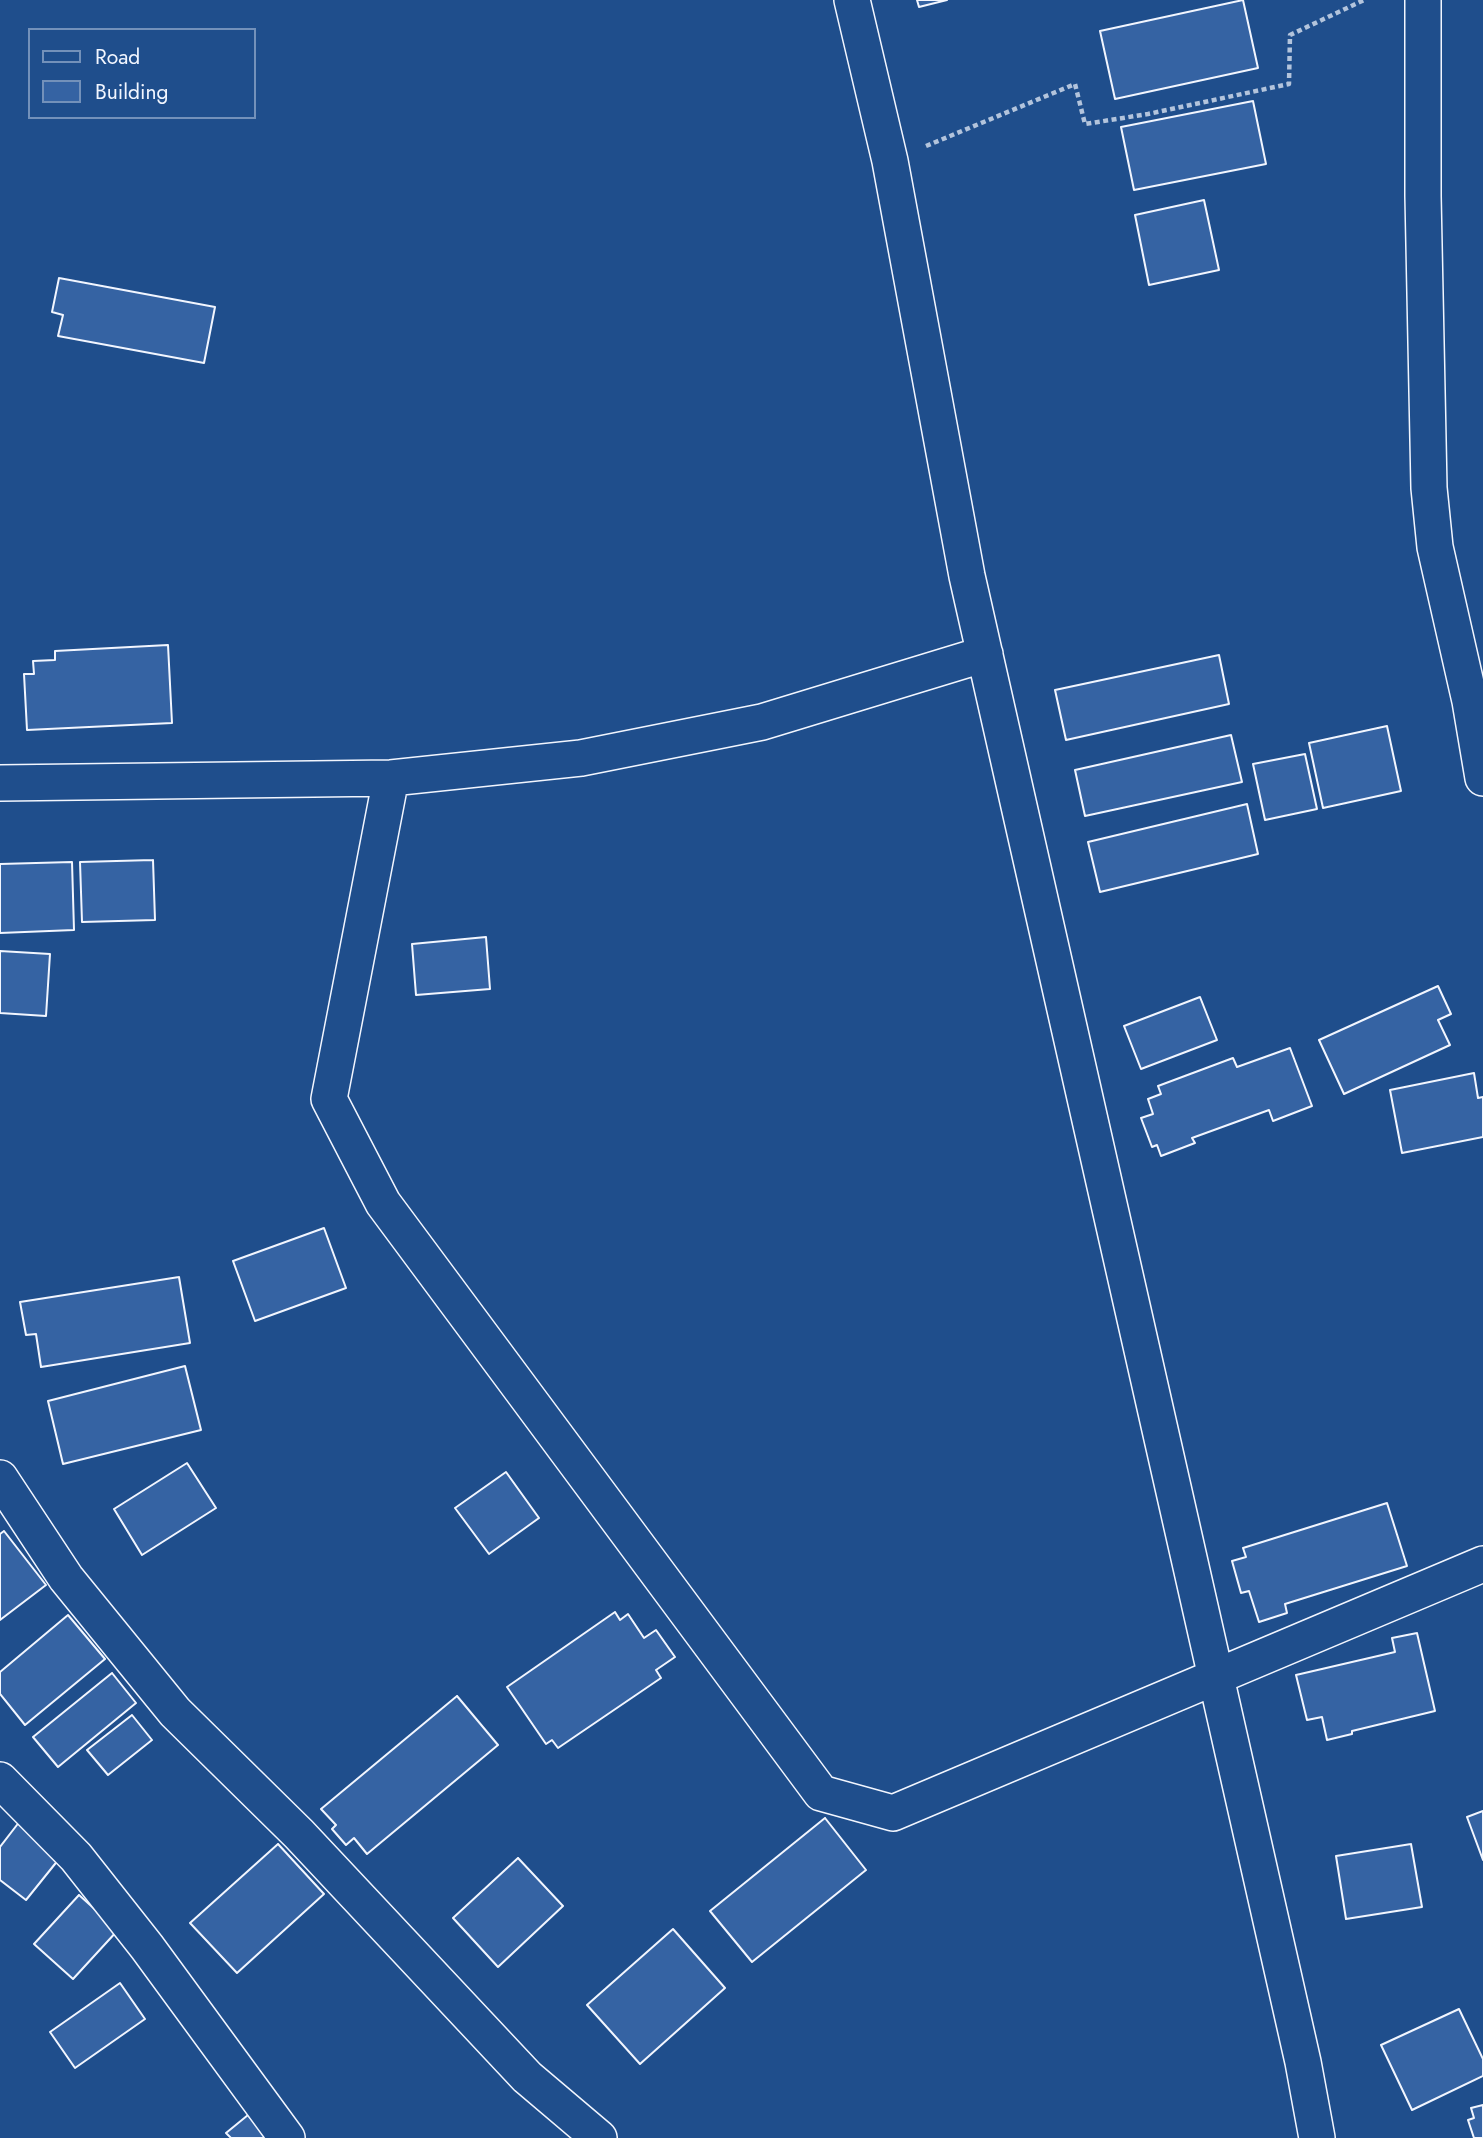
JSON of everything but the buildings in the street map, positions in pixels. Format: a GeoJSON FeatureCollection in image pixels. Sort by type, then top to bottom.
{"type":"FeatureCollection","features":[{"type":"Feature","properties":{"kind":"street"},"geometry":{"type":"LineString","coordinates":[[852,0],[890,161],[967,576],[1303,2062],[1317,2138]]}},
{"type":"Feature","properties":{"kind":"street"},"geometry":{"type":"LineString","coordinates":[[1423,0],[1423,196],[1429,488],[1435,547],[1476,700],[1483,778]]}},
{"type":"Feature","properties":{"kind":"street"},"geometry":{"type":"LineString","coordinates":[[0,783],[391,778],[581,758],[762,722],[985,654]]}},
{"type":"Feature","properties":{"kind":"street"},"geometry":{"type":"LineString","coordinates":[[391,778],[329,1099],[383,1203],[821,1793],[893,1813],[1483,1564]]}},
{"type":"Feature","properties":{"kind":"street"},"geometry":{"type":"LineString","coordinates":[[0,1478],[66,1578],[175,1712],[299,1834],[527,2077],[599,2138]]}},
{"type":"Feature","properties":{"kind":"street"},"geometry":{"type":"LineString","coordinates":[[0,1780],[76,1857],[147,1947],[287,2138]]}},
{"type":"Feature","properties":{"kind":"path"},"geometry":{"type":"LineString","coordinates":[[890,161],[1075,84],[1085,124],[1148,114],[1289,84],[1290,35],[1364,0]]}}]}
